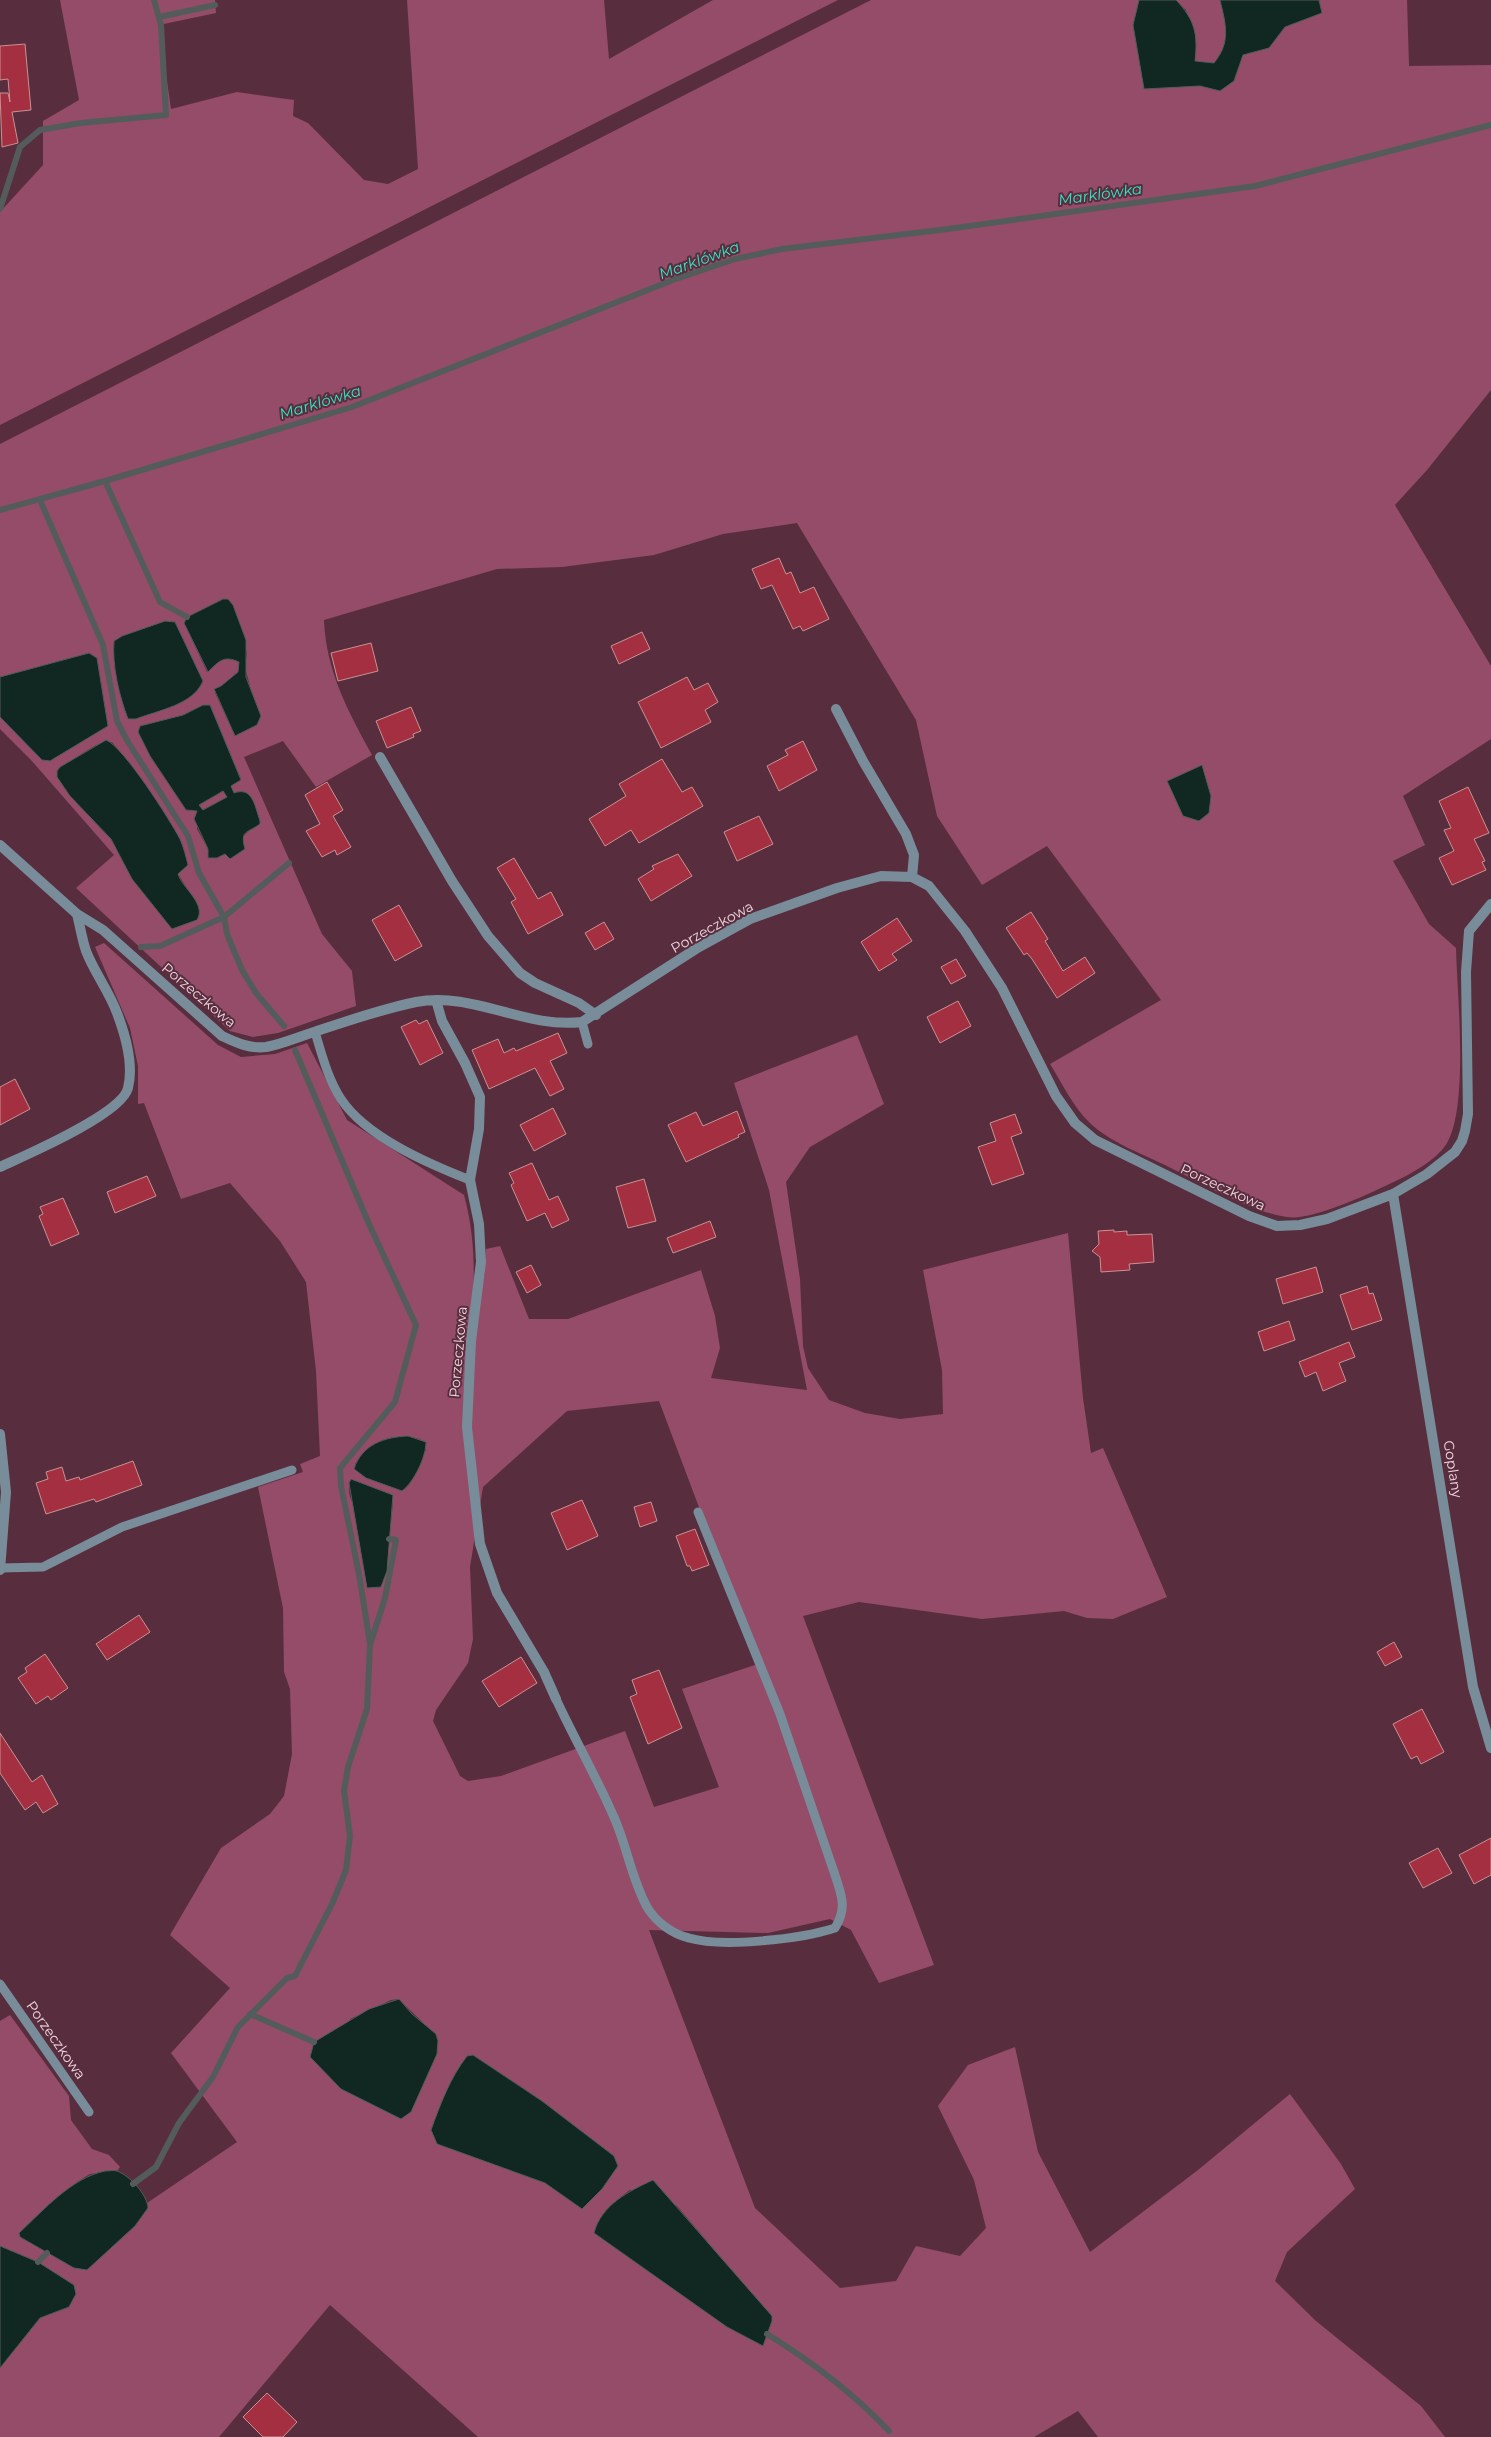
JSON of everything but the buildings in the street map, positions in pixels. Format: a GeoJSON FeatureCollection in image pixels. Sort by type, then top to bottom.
{"type":"FeatureCollection","features":[{"type":"Feature","properties":{"kind":"street"},"geometry":{"type":"LineString","coordinates":[[836,708],[863,761],[906,834],[914,856],[912,877]]}},
{"type":"Feature","properties":{"kind":"street"},"geometry":{"type":"LineString","coordinates":[[380,757],[452,881],[488,936],[520,974],[535,984],[579,1003],[596,1015]]}},
{"type":"Feature","properties":{"kind":"street","name":"Porzeczkowa"},"geometry":{"type":"LineString","coordinates":[[0,845],[77,914],[103,930],[222,1036],[244,1046],[266,1047],[391,1008],[436,1000],[449,999],[546,1022],[567,1024],[582,1022],[596,1015],[699,947],[750,919],[837,888],[881,876],[912,877],[929,886],[964,931],[1002,988],[1056,1096],[1075,1123],[1095,1140],[1249,1216],[1276,1226],[1300,1225],[1327,1219],[1393,1194],[1427,1174],[1455,1152],[1462,1141],[1468,1114],[1466,972],[1469,931],[1491,904]]}},
{"type":"Feature","properties":{"kind":"street"},"geometry":{"type":"LineString","coordinates":[[0,1167],[30,1154],[101,1115],[120,1102],[128,1089],[129,1068],[126,1042],[117,1013],[86,951],[77,914]]}},
{"type":"Feature","properties":{"kind":"street","name":"Porzeczkowa"},"geometry":{"type":"LineString","coordinates":[[436,1000],[442,1020],[466,1063],[480,1097],[479,1129],[470,1180],[479,1224],[481,1262],[471,1341],[467,1427],[480,1544],[497,1593],[544,1672],[556,1699]]}},
{"type":"Feature","properties":{"kind":"street","name":"Goplany"},"geometry":{"type":"LineString","coordinates":[[1393,1194],[1473,1687],[1491,1746]]}},
{"type":"Feature","properties":{"kind":"street"},"geometry":{"type":"LineString","coordinates":[[0,1434],[6,1492],[0,1569]]}},
{"type":"Feature","properties":{"kind":"lane"},"geometry":{"type":"LineString","coordinates":[[582,1022],[588,1044]]}},
{"type":"Feature","properties":{"kind":"lane"},"geometry":{"type":"LineString","coordinates":[[315,1032],[329,1075],[341,1100],[360,1122],[388,1140],[448,1171],[470,1180]]}},
{"type":"Feature","properties":{"kind":"lane"},"geometry":{"type":"LineString","coordinates":[[0,1569],[43,1567],[122,1527],[292,1470]]}},
{"type":"Feature","properties":{"kind":"lane"},"geometry":{"type":"LineString","coordinates":[[556,1699],[614,1816],[631,1872],[648,1908],[663,1926],[689,1938],[728,1943],[817,1934],[835,1928],[842,1916],[842,1898],[837,1881],[780,1714],[698,1512]]}},
{"type":"Feature","properties":{"kind":"lane","name":"Porzeczkowa"},"geometry":{"type":"LineString","coordinates":[[0,1984],[89,2112]]}},
{"type":"Feature","properties":{"kind":"shaded area"},"geometry":{"type":"Polygon","coordinates":[[[60,0],[215,0],[216,13],[159,25],[171,109],[237,92],[294,100],[293,116],[308,123],[364,180],[388,184],[418,169],[407,0],[604,0],[609,59],[713,0],[838,0],[0,425],[0,212],[43,165],[43,121],[79,100],[60,0]]]}},
{"type":"Feature","properties":{"kind":"shaded area"},"geometry":{"type":"Polygon","coordinates":[[[871,0],[1139,0],[1133,25],[1144,89],[1234,81],[1243,55],[1269,48],[1285,27],[1322,13],[1319,0],[1407,0],[1409,66],[1491,65],[1491,390],[1427,470],[1395,505],[1491,666],[1491,739],[1403,796],[1425,845],[1393,861],[1429,924],[1456,948],[1460,1077],[1454,1126],[1447,1143],[1435,1157],[1400,1179],[1322,1212],[1287,1217],[1257,1209],[1225,1196],[1136,1152],[1097,1130],[1073,1102],[1050,1064],[1161,1000],[1047,846],[982,885],[937,816],[916,720],[797,523],[723,534],[654,555],[562,567],[497,569],[324,620],[329,656],[334,674],[347,706],[372,755],[316,787],[283,741],[244,757],[322,934],[352,971],[356,1006],[278,1033],[253,1037],[230,1031],[76,888],[114,855],[31,760],[0,729],[0,717],[11,728],[91,736],[108,726],[97,658],[89,653],[0,677],[0,444],[871,0]],[[223,599],[187,617],[184,623],[207,672],[225,659],[239,662],[238,672],[215,693],[235,736],[251,690],[245,667],[247,653],[233,605],[228,599],[223,599]],[[175,622],[122,636],[114,641],[114,660],[119,690],[128,718],[203,681],[175,622]],[[203,705],[183,715],[140,726],[138,732],[150,756],[186,810],[197,811],[197,829],[208,849],[217,858],[225,854],[260,820],[257,813],[233,791],[231,786],[241,779],[210,705],[203,705]],[[112,742],[96,745],[60,767],[57,771],[57,777],[70,796],[111,839],[132,879],[172,929],[190,893],[178,874],[182,868],[180,840],[158,803],[112,742]]]}},
{"type":"Feature","properties":{"kind":"shaded area"},"geometry":{"type":"Polygon","coordinates":[[[1139,0],[1176,0],[1187,14],[1194,28],[1196,43],[1195,61],[1214,63],[1223,48],[1226,33],[1220,0],[1319,0],[1322,13],[1285,27],[1269,48],[1243,55],[1234,81],[1220,91],[1200,86],[1144,89],[1133,25],[1139,0]]]}},
{"type":"Feature","properties":{"kind":"shaded area"},"geometry":{"type":"Polygon","coordinates":[[[1176,0],[1220,0],[1225,21],[1225,48],[1214,63],[1195,61],[1186,10],[1176,0]]]}},
{"type":"Feature","properties":{"kind":"shaded area"},"geometry":{"type":"Polygon","coordinates":[[[223,599],[228,599],[233,605],[246,640],[246,677],[261,716],[257,725],[235,736],[214,689],[221,686],[238,672],[239,662],[229,659],[222,660],[208,672],[184,623],[187,617],[223,599]]]}},
{"type":"Feature","properties":{"kind":"shaded area"},"geometry":{"type":"Polygon","coordinates":[[[165,621],[175,622],[203,681],[192,696],[174,706],[136,719],[128,719],[117,680],[114,641],[122,636],[165,621]]]}},
{"type":"Feature","properties":{"kind":"shaded area"},"geometry":{"type":"Polygon","coordinates":[[[89,653],[97,658],[108,726],[50,761],[42,760],[0,717],[0,677],[89,653]]]}},
{"type":"Feature","properties":{"kind":"shaded area"},"geometry":{"type":"Polygon","coordinates":[[[203,705],[210,705],[241,780],[231,786],[234,793],[245,792],[249,795],[260,821],[260,824],[245,833],[243,838],[245,849],[230,859],[225,854],[217,858],[208,858],[208,849],[194,819],[197,811],[186,810],[150,756],[138,732],[140,726],[183,715],[203,705]],[[223,791],[199,805],[203,810],[227,797],[223,791]]]}},
{"type":"Feature","properties":{"kind":"shaded area"},"geometry":{"type":"Polygon","coordinates":[[[106,740],[114,745],[134,769],[167,816],[180,839],[188,865],[178,874],[199,908],[197,920],[172,929],[132,879],[111,839],[70,796],[57,777],[57,771],[60,767],[106,740]]]}},
{"type":"Feature","properties":{"kind":"shaded area"},"geometry":{"type":"Polygon","coordinates":[[[1202,765],[1211,796],[1209,813],[1199,821],[1183,816],[1167,781],[1202,765]]]}},
{"type":"Feature","properties":{"kind":"shaded area"},"geometry":{"type":"Polygon","coordinates":[[[224,791],[227,797],[202,810],[199,805],[224,791]]]}},
{"type":"Feature","properties":{"kind":"shaded area"},"geometry":{"type":"Polygon","coordinates":[[[104,943],[218,1045],[241,1057],[275,1054],[307,1043],[347,1120],[464,1195],[471,1227],[474,1271],[473,1318],[484,1278],[486,1249],[500,1246],[529,1319],[568,1319],[701,1270],[715,1316],[720,1348],[711,1378],[807,1390],[769,1190],[734,1083],[857,1035],[884,1104],[810,1147],[786,1182],[800,1279],[803,1346],[808,1368],[829,1400],[865,1413],[900,1419],[943,1414],[942,1370],[923,1270],[1068,1233],[1083,1398],[1091,1453],[1103,1448],[1167,1597],[1113,1619],[1087,1618],[1064,1611],[982,1619],[859,1602],[803,1616],[934,1965],[879,1983],[851,1930],[830,1919],[768,1933],[649,1930],[755,2208],[840,2288],[896,2281],[916,2246],[960,2256],[986,2228],[974,2180],[938,2106],[968,2065],[1015,2047],[1038,2152],[1090,2252],[1198,2170],[1290,2094],[1341,2164],[1355,2189],[1287,2252],[1275,2281],[1316,2321],[1421,2406],[1445,2437],[1098,2437],[1078,2411],[1034,2437],[478,2437],[330,2305],[219,2437],[0,2437],[0,2368],[40,2318],[69,2307],[74,2285],[38,2262],[0,2246],[0,2021],[10,2015],[69,2096],[71,2120],[92,2149],[109,2155],[120,2167],[117,2171],[90,2174],[77,2182],[19,2233],[20,2237],[74,2268],[148,2208],[147,2203],[237,2142],[171,2053],[230,1988],[170,1935],[221,1848],[270,1814],[284,1796],[292,1754],[290,1689],[284,1672],[283,1608],[258,1487],[303,1472],[300,1464],[320,1456],[316,1371],[306,1282],[280,1241],[230,1183],[181,1199],[144,1103],[138,1104],[138,1066],[130,1028],[95,947],[104,943]],[[659,1401],[567,1411],[483,1487],[470,1567],[473,1639],[468,1663],[436,1710],[433,1721],[460,1776],[468,1781],[501,1776],[625,1731],[654,1807],[719,1787],[682,1689],[758,1664],[659,1401]],[[408,1436],[377,1442],[355,1464],[402,1491],[409,1485],[426,1450],[420,1439],[408,1436]],[[351,1479],[350,1497],[360,1513],[389,1539],[393,1503],[351,1479]],[[399,1999],[391,2000],[350,2019],[411,2112],[438,2041],[427,2026],[399,1999]],[[473,2055],[467,2056],[441,2103],[438,2144],[545,2183],[582,2208],[614,2156],[542,2101],[473,2055]],[[630,2190],[603,2214],[594,2233],[727,2327],[763,2346],[767,2334],[706,2240],[677,2206],[630,2190]]]}},
{"type":"Feature","properties":{"kind":"shaded area"},"geometry":{"type":"Polygon","coordinates":[[[408,1436],[426,1442],[422,1462],[411,1482],[402,1491],[366,1478],[354,1469],[363,1453],[375,1444],[391,1438],[408,1436]]]}},
{"type":"Feature","properties":{"kind":"shaded area"},"geometry":{"type":"Polygon","coordinates":[[[351,1479],[393,1495],[387,1571],[381,1587],[367,1588],[349,1483],[351,1479]]]}},
{"type":"Feature","properties":{"kind":"shaded area"},"geometry":{"type":"Polygon","coordinates":[[[399,1999],[412,2014],[436,2034],[438,2041],[437,2054],[411,2112],[401,2119],[341,2089],[310,2057],[314,2042],[369,2009],[399,1999]]]}},
{"type":"Feature","properties":{"kind":"shaded area"},"geometry":{"type":"Polygon","coordinates":[[[473,2055],[542,2101],[614,2156],[618,2166],[602,2189],[582,2209],[545,2183],[437,2144],[431,2130],[442,2101],[461,2064],[467,2056],[473,2055]]]}},
{"type":"Feature","properties":{"kind":"shaded area"},"geometry":{"type":"Polygon","coordinates":[[[105,2171],[117,2171],[132,2181],[145,2197],[148,2208],[135,2226],[87,2270],[74,2268],[20,2237],[19,2233],[69,2188],[81,2180],[105,2171]]]}},
{"type":"Feature","properties":{"kind":"shaded area"},"geometry":{"type":"Polygon","coordinates":[[[653,2180],[772,2316],[763,2346],[727,2327],[594,2233],[603,2214],[609,2207],[626,2194],[653,2180]]]}},
{"type":"Feature","properties":{"kind":"shaded area"},"geometry":{"type":"Polygon","coordinates":[[[0,2246],[38,2262],[74,2285],[76,2294],[69,2307],[40,2318],[0,2368],[0,2246]]]}},
{"type":"Feature","properties":{"kind":"waterway"},"geometry":{"type":"LineString","coordinates":[[0,209],[20,147],[40,130],[81,123],[166,115],[161,25],[154,0]]}},
{"type":"Feature","properties":{"kind":"waterway"},"geometry":{"type":"LineString","coordinates":[[159,17],[215,5]]}},
{"type":"Feature","properties":{"kind":"waterway","name":"Marklówka"},"geometry":{"type":"LineString","coordinates":[[0,510],[105,481],[352,407],[673,280],[735,259],[782,249],[948,229],[1255,186],[1491,125]]}},
{"type":"Feature","properties":{"kind":"waterway"},"geometry":{"type":"LineString","coordinates":[[105,481],[160,602],[187,617]]}},
{"type":"Feature","properties":{"kind":"waterway"},"geometry":{"type":"LineString","coordinates":[[40,500],[103,645],[117,721],[128,742],[188,836],[199,873],[224,917],[227,934],[242,970],[256,993],[284,1026]]}},
{"type":"Feature","properties":{"kind":"waterway"},"geometry":{"type":"LineString","coordinates":[[141,947],[160,946],[224,917],[289,863]]}},
{"type":"Feature","properties":{"kind":"waterway"},"geometry":{"type":"LineString","coordinates":[[295,1050],[369,1224],[416,1325],[395,1402],[340,1468],[341,1486],[359,1574],[370,1644]]}},
{"type":"Feature","properties":{"kind":"waterway"},"geometry":{"type":"LineString","coordinates":[[133,2184],[156,2167],[179,2123],[213,2077],[238,2027],[287,1978],[295,1976],[332,1904],[346,1870],[350,1836],[344,1791],[348,1767],[367,1709],[370,1645],[385,1598],[396,1540],[389,1539]]}},
{"type":"Feature","properties":{"kind":"waterway"},"geometry":{"type":"LineString","coordinates":[[250,2014],[314,2042]]}},
{"type":"Feature","properties":{"kind":"waterway"},"geometry":{"type":"LineString","coordinates":[[38,2262],[47,2253]]}},
{"type":"Feature","properties":{"kind":"waterway"},"geometry":{"type":"LineString","coordinates":[[767,2334],[831,2378],[889,2431]]}}]}
